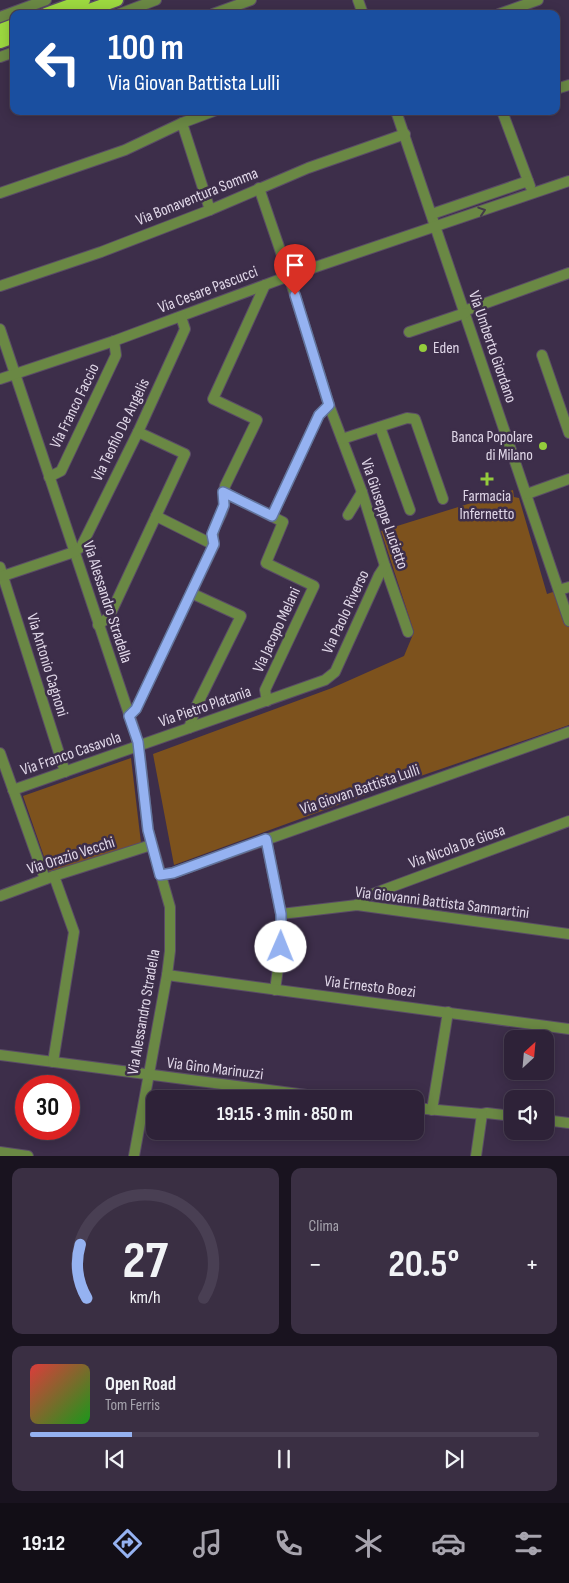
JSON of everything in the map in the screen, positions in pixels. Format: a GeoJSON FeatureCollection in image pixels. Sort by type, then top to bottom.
{"type":"FeatureCollection","features":[{"type":"Feature","properties":{"kind":"main road"},"geometry":{"type":"LineString","coordinates":[[57,10],[84,0]]}},
{"type":"Feature","properties":{"kind":"main road"},"geometry":{"type":"LineString","coordinates":[[89,10],[117,0]]}},
{"type":"Feature","properties":{"kind":"street"},"geometry":{"type":"LineString","coordinates":[[18,10],[46,0]]}},
{"type":"Feature","properties":{"kind":"street"},"geometry":{"type":"LineString","coordinates":[[130,10],[156,0]]}},
{"type":"Feature","properties":{"kind":"street"},"geometry":{"type":"LineString","coordinates":[[224,10],[251,0]]}},
{"type":"Feature","properties":{"kind":"street"},"geometry":{"type":"LineString","coordinates":[[510,10],[538,0]]}},
{"type":"Feature","properties":{"kind":"street"},"geometry":{"type":"LineString","coordinates":[[0,193],[125,150],[203,115]]}},
{"type":"Feature","properties":{"kind":"street","name":"Via Umberto Giordano"},"geometry":{"type":"LineString","coordinates":[[397,115],[527,494],[564,588],[569,621]]}},
{"type":"Feature","properties":{"kind":"street"},"geometry":{"type":"LineString","coordinates":[[503,115],[533,194]]}},
{"type":"Feature","properties":{"kind":"street"},"geometry":{"type":"LineString","coordinates":[[182,123],[210,210]]}},
{"type":"Feature","properties":{"kind":"street","name":"Via Bonaventura Somma"},"geometry":{"type":"LineString","coordinates":[[0,286],[101,252],[210,210],[308,168],[404,134]]}},
{"type":"Feature","properties":{"kind":"street"},"geometry":{"type":"LineString","coordinates":[[432,214],[528,181]]}},
{"type":"Feature","properties":{"kind":"street","name":"Via Cesare Pascucci"},"geometry":{"type":"LineString","coordinates":[[0,379],[114,341],[289,276],[569,181]]}},
{"type":"Feature","properties":{"kind":"street","name":"Via Giuseppe Lucietto"},"geometry":{"type":"LineString","coordinates":[[259,188],[289,276],[329,405],[362,492],[408,632]]}},
{"type":"Feature","properties":{"kind":"street"},"geometry":{"type":"LineString","coordinates":[[409,332],[569,273]]}},
{"type":"Feature","properties":{"kind":"street"},"geometry":{"type":"LineString","coordinates":[[129,716],[136,709],[214,544],[212,534],[224,505],[223,492],[257,420],[213,399],[265,285]]}},
{"type":"Feature","properties":{"kind":"street","name":"Via Teofilo De Angelis"},"geometry":{"type":"LineString","coordinates":[[74,552],[81,547],[138,432],[185,329],[181,317]]}},
{"type":"Feature","properties":{"kind":"street","name":"Via Alessandro Stradella"},"geometry":{"type":"LineString","coordinates":[[0,329],[138,746],[148,830],[170,907],[170,951],[167,975],[134,1156]]}},
{"type":"Feature","properties":{"kind":"street","name":"Via Franco Faccio"},"geometry":{"type":"LineString","coordinates":[[49,477],[61,471],[116,355],[114,341]]}},
{"type":"Feature","properties":{"kind":"street"},"geometry":{"type":"LineString","coordinates":[[542,355],[569,433]]}},
{"type":"Feature","properties":{"kind":"street"},"geometry":{"type":"LineString","coordinates":[[223,492],[272,516],[319,415],[329,405]]}},
{"type":"Feature","properties":{"kind":"street"},"geometry":{"type":"LineString","coordinates":[[342,439],[407,418],[415,419],[443,499]]}},
{"type":"Feature","properties":{"kind":"street"},"geometry":{"type":"LineString","coordinates":[[380,426],[410,510]]}},
{"type":"Feature","properties":{"kind":"street"},"geometry":{"type":"LineString","coordinates":[[98,625],[109,617],[185,454],[138,432]]}},
{"type":"Feature","properties":{"kind":"street"},"geometry":{"type":"LineString","coordinates":[[527,494],[569,479]]}},
{"type":"Feature","properties":{"kind":"street"},"geometry":{"type":"LineString","coordinates":[[348,515],[362,492]]}},
{"type":"Feature","properties":{"kind":"street"},"geometry":{"type":"LineString","coordinates":[[156,516],[214,544]]}},
{"type":"Feature","properties":{"kind":"street","name":"Via Jacopo Melani"},"geometry":{"type":"LineString","coordinates":[[268,701],[265,690],[314,586],[266,563],[283,522],[272,516]]}},
{"type":"Feature","properties":{"kind":"street"},"geometry":{"type":"LineString","coordinates":[[2,571],[74,552]]}},
{"type":"Feature","properties":{"kind":"street","name":"Via Paolo Riverso"},"geometry":{"type":"LineString","coordinates":[[335,672],[379,575],[385,566]]}},
{"type":"Feature","properties":{"kind":"street","name":"Via Antonio Cagnoni"},"geometry":{"type":"LineString","coordinates":[[2,571],[65,772]]}},
{"type":"Feature","properties":{"kind":"street"},"geometry":{"type":"LineString","coordinates":[[189,728],[196,707],[241,616],[191,593]]}},
{"type":"Feature","properties":{"kind":"street","name":"Via Pietro Platania"},"geometry":{"type":"LineString","coordinates":[[138,746],[325,680],[335,672]]}},
{"type":"Feature","properties":{"kind":"street","name":"Via Giovan Battista Lulli"},"geometry":{"type":"LineString","coordinates":[[160,875],[173,873],[569,732]]}},
{"type":"Feature","properties":{"kind":"street","name":"Via Franco Casavola"},"geometry":{"type":"LineString","coordinates":[[13,790],[138,746]]}},
{"type":"Feature","properties":{"kind":"street"},"geometry":{"type":"LineString","coordinates":[[0,753],[13,790],[74,932],[53,1062]]}},
{"type":"Feature","properties":{"kind":"street","name":"Via Nicola De Giosa"},"geometry":{"type":"LineString","coordinates":[[357,905],[367,896],[569,821]]}},
{"type":"Feature","properties":{"kind":"street"},"geometry":{"type":"LineString","coordinates":[[266,839],[281,914],[281,947],[275,990]]}},
{"type":"Feature","properties":{"kind":"street","name":"Via Orazio Vecchi"},"geometry":{"type":"LineString","coordinates":[[0,896],[152,845]]}},
{"type":"Feature","properties":{"kind":"street","name":"Via Giovanni Battista Sammartini"},"geometry":{"type":"LineString","coordinates":[[281,914],[357,905],[569,934]]}},
{"type":"Feature","properties":{"kind":"street","name":"Via Ernesto Boezi"},"geometry":{"type":"LineString","coordinates":[[167,975],[569,1029]]}},
{"type":"Feature","properties":{"kind":"street"},"geometry":{"type":"LineString","coordinates":[[432,1110],[448,1012]]}},
{"type":"Feature","properties":{"kind":"street","name":"Via Gino Marinuzzi"},"geometry":{"type":"LineString","coordinates":[[0,1055],[266,1090]]}},
{"type":"Feature","properties":{"kind":"street"},"geometry":{"type":"LineString","coordinates":[[424,1109],[504,1115]]}},
{"type":"Feature","properties":{"kind":"street"},"geometry":{"type":"LineString","coordinates":[[476,1156],[482,1114]]}},
{"type":"Feature","properties":{"kind":"street"},"geometry":{"type":"LineString","coordinates":[[554,1121],[569,1123]]}},
{"type":"Feature","properties":{"kind":"street"},"geometry":{"type":"LineString","coordinates":[[0,1152],[28,1156]]}},
{"type":"Feature","properties":{"kind":"shaded area"},"geometry":{"type":"Polygon","coordinates":[[[513,490],[514,497],[519,498],[547,594],[559,590],[569,622],[569,725],[371,793],[174,865],[153,754],[332,688],[404,656],[414,632],[381,531],[513,490]]]}},
{"type":"Feature","properties":{"kind":"shaded area"},"geometry":{"type":"Polygon","coordinates":[[[131,758],[141,843],[50,874],[23,796],[131,758]]]}},
{"type":"Feature","properties":{"kind":"place","name":"Eden"},"geometry":{"type":"Point","coordinates":[423,348]}},
{"type":"Feature","properties":{"kind":"place","name":"Banca Popolare di Milano"},"geometry":{"type":"Point","coordinates":[543,446]}},
{"type":"Feature","properties":{"kind":"place","name":"Farmacia Infernetto"},"geometry":{"type":"Point","coordinates":[487,479]}},
{"type":"Feature","properties":{"kind":"route"},"geometry":{"type":"LineString","coordinates":[[281,947],[281,914],[266,839],[173,873],[160,875],[148,830],[138,742],[129,716],[136,709],[214,544],[212,534],[224,505],[223,492],[272,516],[319,415],[329,405],[295,295]]}}]}
